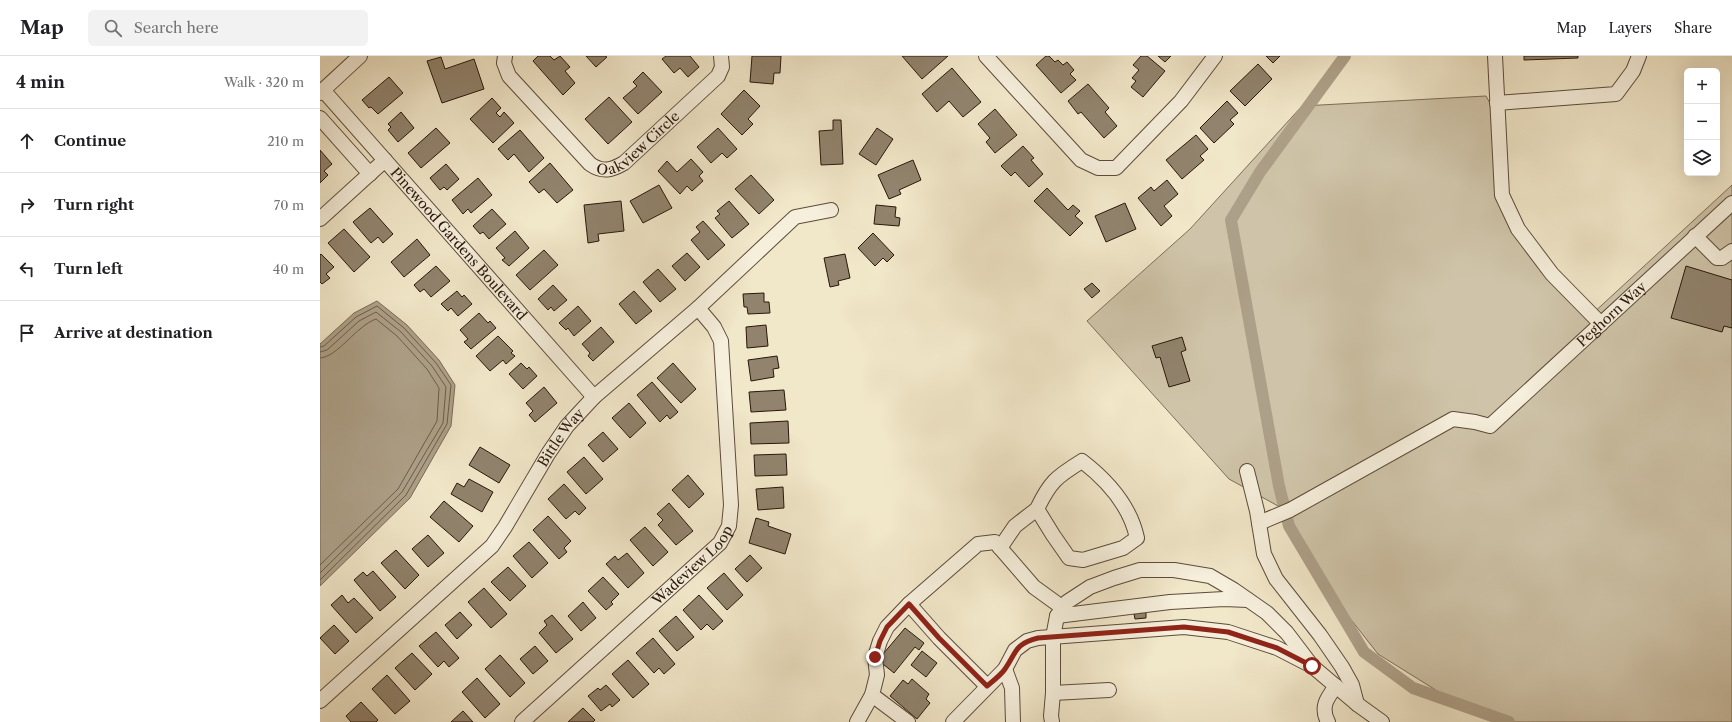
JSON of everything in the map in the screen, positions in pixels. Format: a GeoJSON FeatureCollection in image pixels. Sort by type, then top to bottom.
{"type":"FeatureCollection","features":[{"type":"Feature","properties":{"kind":"street"},"geometry":{"type":"LineString","coordinates":[[322,92],[360,56]]}},
{"type":"Feature","properties":{"kind":"street","name":"Oakview Circle"},"geometry":{"type":"LineString","coordinates":[[505,56],[504,63],[509,76],[590,164],[597,169],[613,170],[624,163],[718,76],[722,67],[721,56]]}},
{"type":"Feature","properties":{"kind":"street"},"geometry":{"type":"LineString","coordinates":[[986,56],[1081,160],[1098,168],[1116,168],[1181,101],[1215,56]]}},
{"type":"Feature","properties":{"kind":"street"},"geometry":{"type":"LineString","coordinates":[[1495,56],[1502,195],[1518,229],[1552,274],[1600,324]]}},
{"type":"Feature","properties":{"kind":"street"},"geometry":{"type":"LineString","coordinates":[[1497,103],[1616,94],[1633,71],[1639,56]]}},
{"type":"Feature","properties":{"kind":"street","name":"Pinewood Gardens Boulevard"},"geometry":{"type":"LineString","coordinates":[[322,92],[385,160],[594,397]]}},
{"type":"Feature","properties":{"kind":"street","name":"Pinewood Gardens Boulevard"},"geometry":{"type":"LineString","coordinates":[[320,118],[370,174]]}},
{"type":"Feature","properties":{"kind":"street"},"geometry":{"type":"LineString","coordinates":[[320,219],[385,160]]}},
{"type":"Feature","properties":{"kind":"street","name":"Peghorn Way"},"geometry":{"type":"LineString","coordinates":[[1259,523],[1290,510],[1453,419],[1490,426],[1732,203]]}},
{"type":"Feature","properties":{"kind":"street","name":"Bittle Way"},"geometry":{"type":"LineString","coordinates":[[320,701],[492,546],[567,426],[594,397],[698,308],[795,217],[831,210]]}},
{"type":"Feature","properties":{"kind":"street"},"geometry":{"type":"LineString","coordinates":[[1695,236],[1717,258],[1722,258],[1732,251]]}},
{"type":"Feature","properties":{"kind":"street","name":"Wadeview Loop"},"geometry":{"type":"LineString","coordinates":[[522,722],[720,543],[729,526],[731,505],[721,340],[714,328],[698,308]]}},
{"type":"Feature","properties":{"kind":"street"},"geometry":{"type":"LineString","coordinates":[[1000,548],[1016,526],[1037,509],[1048,487],[1063,472],[1082,461],[1099,474],[1123,501],[1135,527],[1137,538],[1123,548],[1083,560],[1069,558],[1037,509]]}},
{"type":"Feature","properties":{"kind":"street"},"geometry":{"type":"LineString","coordinates":[[1247,471],[1259,523],[1264,554],[1276,580],[1320,635],[1342,667],[1352,685],[1356,704]]}},
{"type":"Feature","properties":{"kind":"street"},"geometry":{"type":"LineString","coordinates":[[857,722],[872,695],[877,675],[875,657],[880,641],[887,627],[909,604],[978,544],[995,542],[1034,587],[1060,612],[1170,602],[1224,599],[1249,600]]}},
{"type":"Feature","properties":{"kind":"street"},"geometry":{"type":"LineString","coordinates":[[1052,722],[1053,637],[1060,612],[1067,602],[1090,587],[1140,570],[1174,570],[1210,576],[1234,590],[1267,613],[1287,633],[1314,668]]}},
{"type":"Feature","properties":{"kind":"street"},"geometry":{"type":"LineString","coordinates":[[909,604],[939,638],[987,686]]}},
{"type":"Feature","properties":{"kind":"street"},"geometry":{"type":"LineString","coordinates":[[953,722],[1005,669],[1015,650],[1027,641],[1053,637],[1184,627],[1228,632],[1277,648],[1314,668],[1356,704],[1382,722]]}},
{"type":"Feature","properties":{"kind":"street"},"geometry":{"type":"LineString","coordinates":[[1005,669],[1012,688],[1013,722]]}},
{"type":"Feature","properties":{"kind":"street"},"geometry":{"type":"LineString","coordinates":[[1328,722],[1323,714],[1325,704],[1336,686]]}},
{"type":"Feature","properties":{"kind":"street"},"geometry":{"type":"LineString","coordinates":[[1053,693],[1109,690]]}},
{"type":"Feature","properties":{"kind":"street"},"geometry":{"type":"LineString","coordinates":[[872,695],[908,722]]}},
{"type":"Feature","properties":{"kind":"shaded area"},"geometry":{"type":"Polygon","coordinates":[[[1486,96],[1496,114],[1512,224],[1590,316],[1732,185],[1732,722],[1497,722],[1471,712],[1378,654],[1309,566],[1289,512],[1229,479],[1087,321],[1190,229],[1302,106],[1486,96]]]}},
{"type":"Feature","properties":{"kind":"water"},"geometry":{"type":"Polygon","coordinates":[[[377,301],[407,325],[439,360],[455,385],[451,426],[410,498],[320,586],[320,344],[354,313],[377,301]]]}},
{"type":"Feature","properties":{"kind":"building"},"geometry":{"type":"Polygon","coordinates":[[[538,56],[550,56],[554,60],[560,56],[570,67],[565,71],[575,83],[563,95],[533,61],[538,56]]]}},
{"type":"Feature","properties":{"kind":"building"},"geometry":{"type":"Polygon","coordinates":[[[586,56],[605,56],[607,57],[596,67],[586,56]]]}},
{"type":"Feature","properties":{"kind":"building"},"geometry":{"type":"Polygon","coordinates":[[[666,56],[690,56],[699,67],[688,77],[680,68],[674,73],[662,59],[666,56]]]}},
{"type":"Feature","properties":{"kind":"building"},"geometry":{"type":"Polygon","coordinates":[[[752,56],[781,56],[780,73],[774,73],[773,84],[750,82],[752,56]]]}},
{"type":"Feature","properties":{"kind":"building"},"geometry":{"type":"Polygon","coordinates":[[[902,56],[948,56],[922,79],[902,56]]]}},
{"type":"Feature","properties":{"kind":"building"},"geometry":{"type":"Polygon","coordinates":[[[1046,56],[1049,56],[1055,62],[1058,60],[1063,65],[1067,62],[1074,70],[1070,74],[1076,80],[1061,93],[1036,65],[1046,56]]]}},
{"type":"Feature","properties":{"kind":"building"},"geometry":{"type":"Polygon","coordinates":[[[1141,56],[1147,56],[1165,71],[1143,97],[1131,87],[1136,81],[1132,78],[1139,70],[1133,65],[1141,56]]]}},
{"type":"Feature","properties":{"kind":"building"},"geometry":{"type":"Polygon","coordinates":[[[1158,56],[1171,56],[1165,62],[1158,56]]]}},
{"type":"Feature","properties":{"kind":"building"},"geometry":{"type":"Polygon","coordinates":[[[1266,56],[1280,56],[1273,63],[1266,56]]]}},
{"type":"Feature","properties":{"kind":"building"},"geometry":{"type":"Polygon","coordinates":[[[1524,56],[1578,56],[1578,58],[1524,60],[1524,56]]]}},
{"type":"Feature","properties":{"kind":"building"},"geometry":{"type":"Polygon","coordinates":[[[441,57],[445,69],[474,59],[484,89],[442,103],[427,61],[441,57]]]}},
{"type":"Feature","properties":{"kind":"building"},"geometry":{"type":"Polygon","coordinates":[[[1258,64],[1272,79],[1245,106],[1230,91],[1258,64]]]}},
{"type":"Feature","properties":{"kind":"building"},"geometry":{"type":"Polygon","coordinates":[[[952,68],[981,102],[963,117],[949,101],[937,112],[922,94],[952,68]]]}},
{"type":"Feature","properties":{"kind":"building"},"geometry":{"type":"Polygon","coordinates":[[[643,72],[662,92],[638,114],[623,98],[637,86],[633,82],[643,72]]]}},
{"type":"Feature","properties":{"kind":"building"},"geometry":{"type":"Polygon","coordinates":[[[389,77],[403,93],[378,114],[371,107],[369,108],[362,100],[389,77]]]}},
{"type":"Feature","properties":{"kind":"building"},"geometry":{"type":"Polygon","coordinates":[[[1088,84],[1109,108],[1105,112],[1117,126],[1104,138],[1081,112],[1078,114],[1068,101],[1088,84]]]}},
{"type":"Feature","properties":{"kind":"building"},"geometry":{"type":"Polygon","coordinates":[[[744,90],[760,106],[748,119],[753,124],[742,135],[721,114],[744,90]]]}},
{"type":"Feature","properties":{"kind":"building"},"geometry":{"type":"Polygon","coordinates":[[[609,97],[632,122],[608,144],[585,119],[609,97]]]}},
{"type":"Feature","properties":{"kind":"building"},"geometry":{"type":"Polygon","coordinates":[[[492,98],[501,108],[496,113],[500,117],[504,112],[514,123],[493,143],[470,119],[492,98]]]}},
{"type":"Feature","properties":{"kind":"building"},"geometry":{"type":"Polygon","coordinates":[[[1227,101],[1238,113],[1230,120],[1234,124],[1214,143],[1200,128],[1227,101]]]}},
{"type":"Feature","properties":{"kind":"building"},"geometry":{"type":"Polygon","coordinates":[[[995,109],[1017,135],[995,153],[986,142],[990,138],[978,124],[995,109]]]}},
{"type":"Feature","properties":{"kind":"building"},"geometry":{"type":"Polygon","coordinates":[[[401,112],[414,128],[398,142],[388,130],[391,127],[388,124],[401,112]]]}},
{"type":"Feature","properties":{"kind":"building"},"geometry":{"type":"Polygon","coordinates":[[[833,120],[841,120],[843,164],[821,165],[819,131],[833,130],[833,120]]]}},
{"type":"Feature","properties":{"kind":"building"},"geometry":{"type":"Polygon","coordinates":[[[436,128],[450,143],[421,168],[408,153],[436,128]]]}},
{"type":"Feature","properties":{"kind":"building"},"geometry":{"type":"Polygon","coordinates":[[[718,128],[737,149],[727,158],[722,153],[711,163],[697,147],[718,128]]]}},
{"type":"Feature","properties":{"kind":"building"},"geometry":{"type":"Polygon","coordinates":[[[877,128],[893,139],[876,165],[859,154],[877,128]]]}},
{"type":"Feature","properties":{"kind":"building"},"geometry":{"type":"Polygon","coordinates":[[[520,130],[544,158],[529,172],[514,154],[508,160],[498,149],[520,130]]]}},
{"type":"Feature","properties":{"kind":"building"},"geometry":{"type":"Polygon","coordinates":[[[1196,135],[1208,149],[1200,156],[1204,160],[1182,179],[1166,160],[1196,135]]]}},
{"type":"Feature","properties":{"kind":"building"},"geometry":{"type":"Polygon","coordinates":[[[1023,146],[1034,158],[1031,160],[1043,174],[1029,187],[1015,172],[1011,176],[1001,166],[1023,146]]]}},
{"type":"Feature","properties":{"kind":"building"},"geometry":{"type":"Polygon","coordinates":[[[320,150],[332,164],[324,171],[328,175],[320,183],[320,150]]]}},
{"type":"Feature","properties":{"kind":"building"},"geometry":{"type":"Polygon","coordinates":[[[691,159],[703,172],[699,176],[703,181],[692,191],[687,186],[680,194],[658,171],[667,161],[677,172],[691,159]]]}},
{"type":"Feature","properties":{"kind":"building"},"geometry":{"type":"Polygon","coordinates":[[[913,160],[921,180],[899,190],[901,194],[889,199],[878,175],[913,160]]]}},
{"type":"Feature","properties":{"kind":"building"},"geometry":{"type":"Polygon","coordinates":[[[550,163],[573,190],[557,203],[544,189],[539,193],[529,182],[550,163]]]}},
{"type":"Feature","properties":{"kind":"building"},"geometry":{"type":"Polygon","coordinates":[[[446,164],[459,179],[447,190],[444,187],[440,190],[430,178],[446,164]]]}},
{"type":"Feature","properties":{"kind":"building"},"geometry":{"type":"Polygon","coordinates":[[[751,175],[774,200],[759,214],[735,189],[751,175]]]}},
{"type":"Feature","properties":{"kind":"building"},"geometry":{"type":"Polygon","coordinates":[[[478,178],[492,195],[471,213],[468,209],[463,214],[452,200],[478,178]]]}},
{"type":"Feature","properties":{"kind":"building"},"geometry":{"type":"Polygon","coordinates":[[[1167,180],[1178,194],[1164,206],[1172,216],[1161,226],[1138,198],[1151,187],[1154,191],[1167,180]]]}},
{"type":"Feature","properties":{"kind":"building"},"geometry":{"type":"Polygon","coordinates":[[[659,185],[672,208],[643,223],[630,201],[659,185]]]}},
{"type":"Feature","properties":{"kind":"building"},"geometry":{"type":"Polygon","coordinates":[[[1047,188],[1068,210],[1073,205],[1080,211],[1075,216],[1083,223],[1070,236],[1034,201],[1047,188]]]}},
{"type":"Feature","properties":{"kind":"building"},"geometry":{"type":"Polygon","coordinates":[[[621,201],[624,231],[598,234],[599,241],[588,243],[584,205],[621,201]]]}},
{"type":"Feature","properties":{"kind":"building"},"geometry":{"type":"Polygon","coordinates":[[[729,201],[749,224],[732,238],[715,218],[720,214],[717,211],[729,201]]]}},
{"type":"Feature","properties":{"kind":"building"},"geometry":{"type":"Polygon","coordinates":[[[1125,203],[1136,229],[1106,242],[1095,216],[1125,203]]]}},
{"type":"Feature","properties":{"kind":"building"},"geometry":{"type":"Polygon","coordinates":[[[876,205],[896,207],[895,217],[900,218],[899,226],[874,224],[876,205]]]}},
{"type":"Feature","properties":{"kind":"building"},"geometry":{"type":"Polygon","coordinates":[[[370,208],[393,234],[383,243],[378,237],[371,243],[353,222],[370,208]]]}},
{"type":"Feature","properties":{"kind":"building"},"geometry":{"type":"Polygon","coordinates":[[[492,209],[506,224],[489,239],[483,232],[480,234],[473,226],[492,209]]]}},
{"type":"Feature","properties":{"kind":"building"},"geometry":{"type":"Polygon","coordinates":[[[703,221],[725,245],[708,260],[691,240],[700,232],[696,227],[703,221]]]}},
{"type":"Feature","properties":{"kind":"building"},"geometry":{"type":"Polygon","coordinates":[[[344,229],[370,257],[354,272],[328,243],[344,229]]]}},
{"type":"Feature","properties":{"kind":"building"},"geometry":{"type":"Polygon","coordinates":[[[515,231],[529,248],[509,266],[502,260],[505,258],[496,248],[515,231]]]}},
{"type":"Feature","properties":{"kind":"building"},"geometry":{"type":"Polygon","coordinates":[[[873,233],[894,255],[887,262],[883,258],[875,266],[858,248],[873,233]]]}},
{"type":"Feature","properties":{"kind":"building"},"geometry":{"type":"Polygon","coordinates":[[[417,239],[430,255],[404,277],[391,262],[417,239]]]}},
{"type":"Feature","properties":{"kind":"building"},"geometry":{"type":"Polygon","coordinates":[[[544,250],[558,265],[530,290],[516,275],[544,250]]]}},
{"type":"Feature","properties":{"kind":"building"},"geometry":{"type":"Polygon","coordinates":[[[687,253],[700,267],[685,281],[672,266],[687,253]]]}},
{"type":"Feature","properties":{"kind":"building"},"geometry":{"type":"Polygon","coordinates":[[[321,254],[334,267],[326,274],[330,278],[322,284],[320,282],[321,254]]]}},
{"type":"Feature","properties":{"kind":"building"},"geometry":{"type":"Polygon","coordinates":[[[845,254],[850,278],[838,281],[839,285],[830,287],[824,258],[845,254]]]}},
{"type":"Feature","properties":{"kind":"building"},"geometry":{"type":"Polygon","coordinates":[[[436,266],[450,281],[431,297],[424,289],[420,292],[414,285],[436,266]]]}},
{"type":"Feature","properties":{"kind":"building"},"geometry":{"type":"Polygon","coordinates":[[[1686,266],[1732,280],[1732,328],[1724,326],[1722,332],[1671,318],[1686,266]]]}},
{"type":"Feature","properties":{"kind":"building"},"geometry":{"type":"Polygon","coordinates":[[[658,269],[676,289],[660,302],[643,282],[658,269]]]}},
{"type":"Feature","properties":{"kind":"building"},"geometry":{"type":"Polygon","coordinates":[[[1092,283],[1100,291],[1092,298],[1084,289],[1092,283]]]}},
{"type":"Feature","properties":{"kind":"building"},"geometry":{"type":"Polygon","coordinates":[[[553,285],[567,300],[554,311],[551,307],[548,310],[538,299],[553,285]]]}},
{"type":"Feature","properties":{"kind":"building"},"geometry":{"type":"Polygon","coordinates":[[[457,291],[462,297],[464,295],[472,304],[458,316],[451,308],[448,311],[441,304],[457,291]]]}},
{"type":"Feature","properties":{"kind":"building"},"geometry":{"type":"Polygon","coordinates":[[[634,291],[652,311],[636,324],[619,304],[634,291]]]}},
{"type":"Feature","properties":{"kind":"building"},"geometry":{"type":"Polygon","coordinates":[[[764,293],[764,302],[769,302],[770,313],[748,314],[747,307],[744,307],[743,294],[764,293]]]}},
{"type":"Feature","properties":{"kind":"building"},"geometry":{"type":"Polygon","coordinates":[[[578,306],[591,321],[574,336],[568,328],[566,330],[559,323],[578,306]]]}},
{"type":"Feature","properties":{"kind":"building"},"geometry":{"type":"Polygon","coordinates":[[[479,313],[488,323],[490,321],[496,328],[471,349],[464,342],[468,339],[460,330],[479,313]]]}},
{"type":"Feature","properties":{"kind":"building"},"geometry":{"type":"Polygon","coordinates":[[[766,325],[768,346],[747,348],[746,327],[766,325]]]}},
{"type":"Feature","properties":{"kind":"building"},"geometry":{"type":"Polygon","coordinates":[[[601,327],[614,342],[593,361],[588,356],[590,353],[582,344],[601,327]]]}},
{"type":"Feature","properties":{"kind":"building"},"geometry":{"type":"Polygon","coordinates":[[[498,336],[513,351],[511,353],[515,356],[506,364],[503,360],[490,371],[476,356],[498,336]]]}},
{"type":"Feature","properties":{"kind":"building"},"geometry":{"type":"Polygon","coordinates":[[[1182,337],[1186,350],[1181,352],[1190,381],[1169,387],[1160,357],[1156,358],[1152,346],[1182,337]]]}},
{"type":"Feature","properties":{"kind":"building"},"geometry":{"type":"Polygon","coordinates":[[[777,356],[779,368],[773,369],[774,377],[751,381],[748,360],[777,356]]]}},
{"type":"Feature","properties":{"kind":"building"},"geometry":{"type":"Polygon","coordinates":[[[521,363],[527,369],[529,367],[537,376],[523,389],[509,374],[521,363]]]}},
{"type":"Feature","properties":{"kind":"building"},"geometry":{"type":"Polygon","coordinates":[[[673,363],[696,389],[681,403],[657,378],[673,363]]]}},
{"type":"Feature","properties":{"kind":"building"},"geometry":{"type":"Polygon","coordinates":[[[652,382],[678,412],[670,419],[667,415],[660,422],[637,395],[652,382]]]}},
{"type":"Feature","properties":{"kind":"building"},"geometry":{"type":"Polygon","coordinates":[[[544,387],[557,403],[535,422],[529,415],[533,411],[526,403],[544,387]]]}},
{"type":"Feature","properties":{"kind":"building"},"geometry":{"type":"Polygon","coordinates":[[[784,390],[786,410],[751,412],[749,392],[784,390]]]}},
{"type":"Feature","properties":{"kind":"building"},"geometry":{"type":"Polygon","coordinates":[[[629,403],[646,423],[630,438],[612,418],[629,403]]]}},
{"type":"Feature","properties":{"kind":"building"},"geometry":{"type":"Polygon","coordinates":[[[788,421],[789,443],[751,444],[750,423],[788,421]]]}},
{"type":"Feature","properties":{"kind":"building"},"geometry":{"type":"Polygon","coordinates":[[[603,432],[618,449],[603,462],[588,445],[603,432]]]}},
{"type":"Feature","properties":{"kind":"building"},"geometry":{"type":"Polygon","coordinates":[[[480,447],[510,465],[499,483],[469,465],[480,447]]]}},
{"type":"Feature","properties":{"kind":"building"},"geometry":{"type":"Polygon","coordinates":[[[786,454],[787,475],[755,476],[754,455],[786,454]]]}},
{"type":"Feature","properties":{"kind":"building"},"geometry":{"type":"Polygon","coordinates":[[[584,457],[603,479],[586,494],[567,472],[584,457]]]}},
{"type":"Feature","properties":{"kind":"building"},"geometry":{"type":"Polygon","coordinates":[[[688,475],[704,494],[689,508],[672,490],[688,475]]]}},
{"type":"Feature","properties":{"kind":"building"},"geometry":{"type":"Polygon","coordinates":[[[469,479],[493,492],[482,512],[451,494],[457,483],[464,487],[469,479]]]}},
{"type":"Feature","properties":{"kind":"building"},"geometry":{"type":"Polygon","coordinates":[[[564,484],[586,508],[579,515],[575,511],[566,519],[548,499],[564,484]]]}},
{"type":"Feature","properties":{"kind":"building"},"geometry":{"type":"Polygon","coordinates":[[[783,487],[784,508],[758,510],[756,489],[783,487]]]}},
{"type":"Feature","properties":{"kind":"building"},"geometry":{"type":"Polygon","coordinates":[[[444,501],[473,526],[459,542],[430,517],[444,501]]]}},
{"type":"Feature","properties":{"kind":"building"},"geometry":{"type":"Polygon","coordinates":[[[669,503],[693,531],[676,545],[658,525],[663,520],[657,514],[669,503]]]}},
{"type":"Feature","properties":{"kind":"building"},"geometry":{"type":"Polygon","coordinates":[[[548,516],[571,541],[564,548],[567,552],[559,559],[533,530],[548,516]]]}},
{"type":"Feature","properties":{"kind":"building"},"geometry":{"type":"Polygon","coordinates":[[[756,518],[769,522],[768,526],[791,534],[785,554],[749,543],[756,518]]]}},
{"type":"Feature","properties":{"kind":"building"},"geometry":{"type":"Polygon","coordinates":[[[645,527],[668,552],[653,566],[630,540],[645,527]]]}},
{"type":"Feature","properties":{"kind":"building"},"geometry":{"type":"Polygon","coordinates":[[[428,535],[444,553],[428,567],[412,549],[428,535]]]}},
{"type":"Feature","properties":{"kind":"building"},"geometry":{"type":"Polygon","coordinates":[[[529,542],[548,563],[532,578],[513,556],[529,542]]]}},
{"type":"Feature","properties":{"kind":"building"},"geometry":{"type":"Polygon","coordinates":[[[396,550],[419,575],[405,589],[381,563],[396,550]]]}},
{"type":"Feature","properties":{"kind":"building"},"geometry":{"type":"Polygon","coordinates":[[[627,553],[644,573],[628,588],[606,564],[615,556],[618,560],[627,553]]]}},
{"type":"Feature","properties":{"kind":"building"},"geometry":{"type":"Polygon","coordinates":[[[750,555],[762,568],[747,582],[735,569],[750,555]]]}},
{"type":"Feature","properties":{"kind":"building"},"geometry":{"type":"Polygon","coordinates":[[[508,567],[526,586],[510,601],[491,582],[508,567]]]}},
{"type":"Feature","properties":{"kind":"building"},"geometry":{"type":"Polygon","coordinates":[[[373,571],[396,597],[380,611],[354,580],[363,572],[367,576],[373,571]]]}},
{"type":"Feature","properties":{"kind":"building"},"geometry":{"type":"Polygon","coordinates":[[[724,573],[743,595],[727,610],[707,588],[724,573]]]}},
{"type":"Feature","properties":{"kind":"building"},"geometry":{"type":"Polygon","coordinates":[[[603,577],[619,594],[611,602],[613,604],[606,610],[588,591],[603,577]]]}},
{"type":"Feature","properties":{"kind":"building"},"geometry":{"type":"Polygon","coordinates":[[[484,588],[507,614],[491,628],[468,602],[484,588]]]}},
{"type":"Feature","properties":{"kind":"building"},"geometry":{"type":"Polygon","coordinates":[[[342,595],[348,603],[354,598],[373,618],[356,633],[331,605],[342,595]]]}},
{"type":"Feature","properties":{"kind":"building"},"geometry":{"type":"Polygon","coordinates":[[[699,595],[723,621],[713,630],[707,624],[701,630],[683,610],[699,595]]]}},
{"type":"Feature","properties":{"kind":"building"},"geometry":{"type":"Polygon","coordinates":[[[583,602],[596,618],[581,631],[568,616],[583,602]]]}},
{"type":"Feature","properties":{"kind":"building"},"geometry":{"type":"Polygon","coordinates":[[[460,612],[472,625],[457,639],[445,625],[460,612]]]}},
{"type":"Feature","properties":{"kind":"building"},"geometry":{"type":"Polygon","coordinates":[[[1146,612],[1146,618],[1135,619],[1134,614],[1146,612]]]}},
{"type":"Feature","properties":{"kind":"building"},"geometry":{"type":"Polygon","coordinates":[[[552,615],[573,639],[556,653],[539,633],[547,625],[544,621],[552,615]]]}},
{"type":"Feature","properties":{"kind":"building"},"geometry":{"type":"Polygon","coordinates":[[[676,616],[694,637],[677,651],[659,631],[676,616]]]}},
{"type":"Feature","properties":{"kind":"building"},"geometry":{"type":"Polygon","coordinates":[[[334,625],[349,641],[335,654],[320,638],[334,625]]]}},
{"type":"Feature","properties":{"kind":"building"},"geometry":{"type":"Polygon","coordinates":[[[905,628],[924,643],[919,650],[915,647],[894,673],[878,660],[905,628]]]}},
{"type":"Feature","properties":{"kind":"building"},"geometry":{"type":"Polygon","coordinates":[[[436,632],[459,658],[449,667],[444,661],[438,667],[419,646],[436,632]]]}},
{"type":"Feature","properties":{"kind":"building"},"geometry":{"type":"Polygon","coordinates":[[[653,638],[675,664],[664,674],[659,668],[654,673],[636,653],[653,638]]]}},
{"type":"Feature","properties":{"kind":"building"},"geometry":{"type":"Polygon","coordinates":[[[535,646],[548,661],[533,674],[520,659],[535,646]]]}},
{"type":"Feature","properties":{"kind":"building"},"geometry":{"type":"Polygon","coordinates":[[[922,651],[937,663],[926,677],[911,665],[922,651]]]}},
{"type":"Feature","properties":{"kind":"building"},"geometry":{"type":"Polygon","coordinates":[[[412,653],[432,674],[415,690],[395,668],[412,653]]]}},
{"type":"Feature","properties":{"kind":"building"},"geometry":{"type":"Polygon","coordinates":[[[500,655],[525,683],[510,697],[485,669],[500,655]]]}},
{"type":"Feature","properties":{"kind":"building"},"geometry":{"type":"Polygon","coordinates":[[[628,660],[649,684],[633,698],[612,674],[628,660]]]}},
{"type":"Feature","properties":{"kind":"building"},"geometry":{"type":"Polygon","coordinates":[[[387,675],[410,701],[395,714],[372,689],[387,675]]]}},
{"type":"Feature","properties":{"kind":"building"},"geometry":{"type":"Polygon","coordinates":[[[477,678],[500,704],[485,718],[462,692],[477,678]]]}},
{"type":"Feature","properties":{"kind":"building"},"geometry":{"type":"Polygon","coordinates":[[[912,679],[929,694],[926,699],[930,703],[917,719],[890,696],[903,680],[908,684],[912,679]]]}},
{"type":"Feature","properties":{"kind":"building"},"geometry":{"type":"Polygon","coordinates":[[[606,685],[620,700],[612,707],[610,704],[601,711],[588,696],[598,688],[600,690],[606,685]]]}},
{"type":"Feature","properties":{"kind":"building"},"geometry":{"type":"Polygon","coordinates":[[[361,702],[378,720],[376,722],[351,722],[346,716],[361,702]]]}},
{"type":"Feature","properties":{"kind":"building"},"geometry":{"type":"Polygon","coordinates":[[[583,708],[595,720],[593,722],[568,722],[583,708]]]}},
{"type":"Feature","properties":{"kind":"building"},"geometry":{"type":"Polygon","coordinates":[[[463,711],[473,722],[451,722],[463,711]]]}},
{"type":"Feature","properties":{"kind":"waterway"},"geometry":{"type":"LineString","coordinates":[[1345,56],[1260,172],[1231,220],[1279,486],[1289,526],[1364,652],[1413,688],[1509,722]]}},
{"type":"Feature","properties":{"kind":"route"},"geometry":{"type":"LineString","coordinates":[[875,657],[880,641],[887,627],[909,604],[939,638],[987,686],[1005,669],[1015,650],[1027,641],[1038,638],[1184,627],[1228,632],[1277,648],[1312,666]]}}]}
